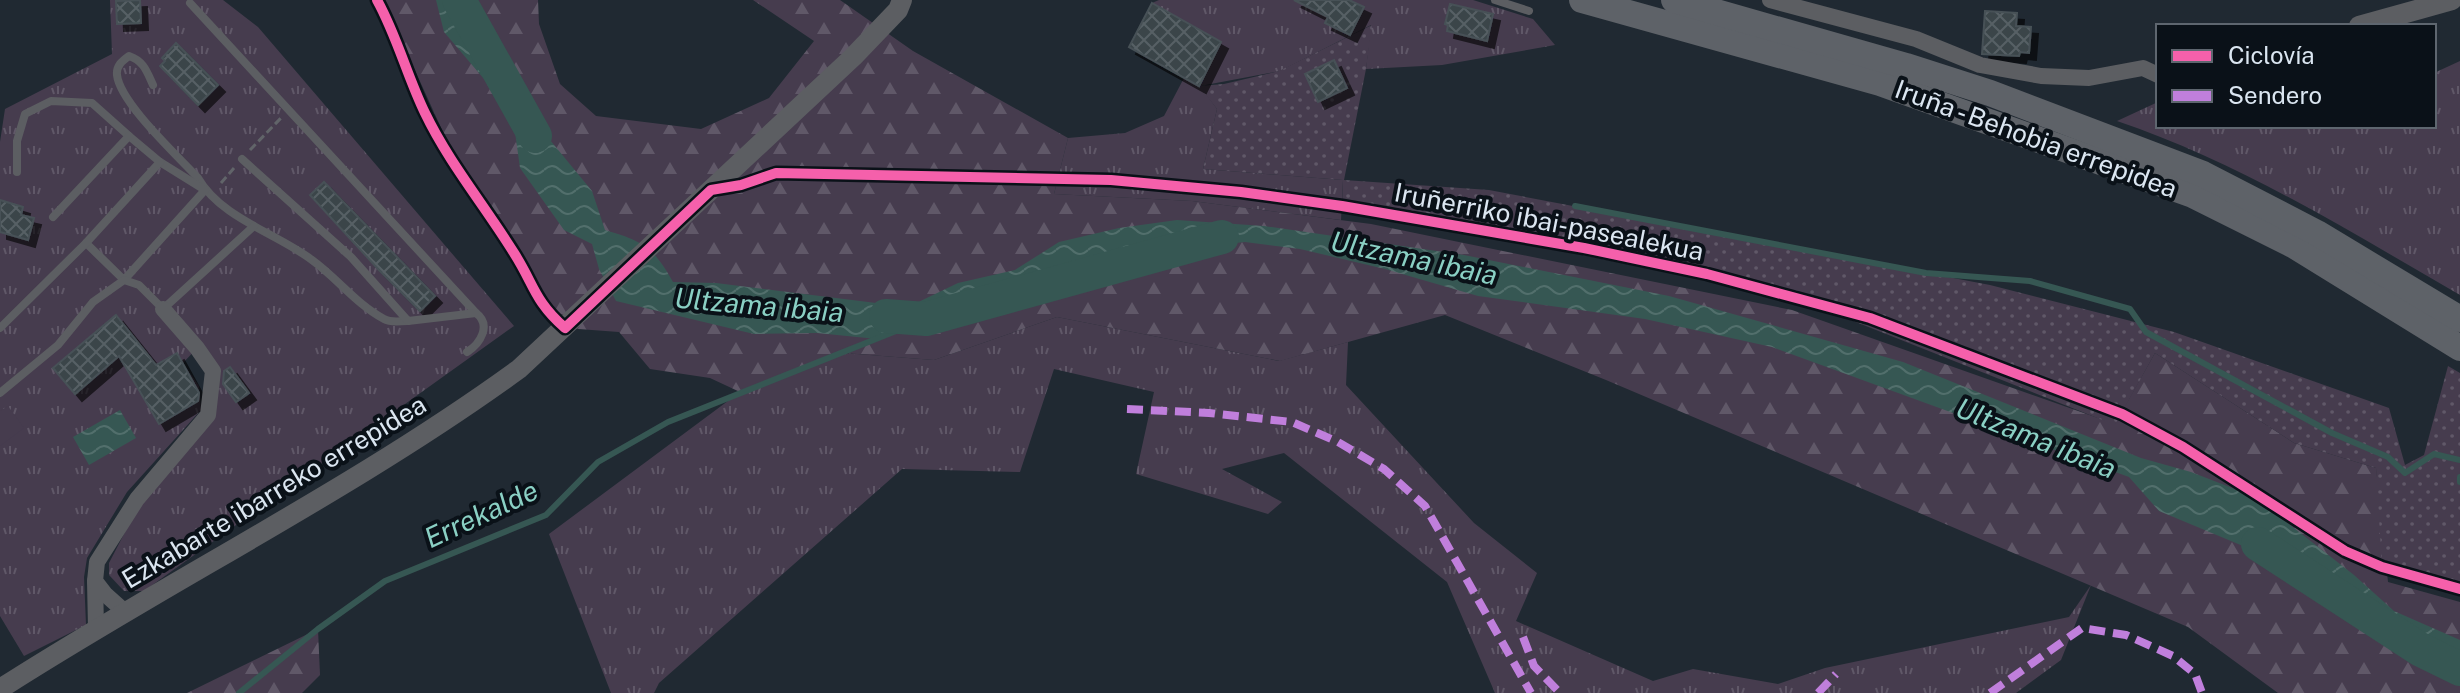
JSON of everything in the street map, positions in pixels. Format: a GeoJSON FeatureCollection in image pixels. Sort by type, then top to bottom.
{"type":"FeatureCollection","features":[{"type":"Feature","properties":{"kind":"highway","name":"Iruña - Behobia errepidea"},"geometry":{"type":"LineString","coordinates":[[1582,0],[1880,83],[2193,195],[2293,245],[2460,348]]}},
{"type":"Feature","properties":{"kind":"highway","name":"Iruña - Behobia errepidea"},"geometry":{"type":"LineString","coordinates":[[1674,0],[1976,88],[2203,174],[2317,233],[2460,319]]}},
{"type":"Feature","properties":{"kind":"street","name":"Ezkabarte ibarreko errepidea"},"geometry":{"type":"LineString","coordinates":[[0,689],[124,611],[366,471],[467,407],[519,369],[877,33],[898,10],[902,0]]}},
{"type":"Feature","properties":{"kind":"street"},"geometry":{"type":"LineString","coordinates":[[1770,0],[1916,39],[1980,65],[2041,76],[2089,78],[2143,68],[2156,74]]}},
{"type":"Feature","properties":{"kind":"street"},"geometry":{"type":"LineString","coordinates":[[2366,24],[2452,0]]}},
{"type":"Feature","properties":{"kind":"street"},"geometry":{"type":"LineString","coordinates":[[96,628],[97,562],[137,499],[208,415],[213,371],[163,309]]}},
{"type":"Feature","properties":{"kind":"street"},"geometry":{"type":"LineString","coordinates":[[95,581],[124,611]]}},
{"type":"Feature","properties":{"kind":"lane"},"geometry":{"type":"LineString","coordinates":[[1495,0],[1529,11]]}},
{"type":"Feature","properties":{"kind":"lane"},"geometry":{"type":"LineString","coordinates":[[190,3],[484,322],[475,347],[467,352]]}},
{"type":"Feature","properties":{"kind":"lane"},"geometry":{"type":"LineString","coordinates":[[153,85],[137,59],[129,56],[120,62],[116,72],[121,90],[208,192]]}},
{"type":"Feature","properties":{"kind":"lane"},"geometry":{"type":"LineString","coordinates":[[17,172],[17,141],[25,114],[51,101],[92,103],[160,162],[254,226],[311,259],[372,312],[387,321],[476,313]]}},
{"type":"Feature","properties":{"kind":"lane"},"geometry":{"type":"LineString","coordinates":[[53,217],[129,136]]}},
{"type":"Feature","properties":{"kind":"lane"},"geometry":{"type":"LineString","coordinates":[[242,159],[351,257],[408,321]]}},
{"type":"Feature","properties":{"kind":"lane"},"geometry":{"type":"LineString","coordinates":[[0,328],[86,243],[160,162]]}},
{"type":"Feature","properties":{"kind":"lane"},"geometry":{"type":"LineString","coordinates":[[0,393],[58,345],[93,302],[124,280],[208,192]]}},
{"type":"Feature","properties":{"kind":"lane"},"geometry":{"type":"LineString","coordinates":[[86,243],[124,280],[139,285],[163,309],[254,226]]}},
{"type":"Feature","properties":{"kind":"path"},"geometry":{"type":"LineString","coordinates":[[377,0],[424,111],[449,157],[516,255],[529,285],[547,312],[565,328]]}},
{"type":"Feature","properties":{"kind":"path"},"geometry":{"type":"LineString","coordinates":[[208,192],[289,110]]}},
{"type":"Feature","properties":{"kind":"green space"},"geometry":{"type":"Polygon","coordinates":[[[110,0],[223,0],[258,27],[514,326],[144,591],[124,591],[109,575],[109,563],[138,507],[211,420],[219,368],[197,348],[183,363],[199,386],[201,410],[127,492],[87,558],[84,577],[86,625],[24,656],[0,616],[0,142],[5,109],[112,54],[110,0]]]}},
{"type":"Feature","properties":{"kind":"green space"},"geometry":{"type":"Polygon","coordinates":[[[383,0],[538,0],[539,24],[560,84],[596,116],[701,129],[769,98],[814,41],[753,0],[840,0],[913,51],[1068,138],[1054,194],[1192,201],[1371,224],[1792,310],[2115,424],[2155,353],[2294,443],[2376,468],[2388,582],[2460,602],[2460,693],[2278,693],[2188,627],[1606,380],[1445,315],[1280,361],[1057,317],[934,360],[844,353],[740,392],[710,378],[650,369],[619,332],[565,328],[453,154],[383,0]]]}},
{"type":"Feature","properties":{"kind":"green space"},"geometry":{"type":"Polygon","coordinates":[[[1159,0],[1473,0],[1533,19],[1555,45],[1442,65],[1366,69],[1371,25],[1280,71],[1200,86],[1217,109],[1203,169],[1343,180],[1341,220],[1192,201],[1054,194],[1068,138],[1125,133],[1164,116],[1184,78],[1199,85],[1221,42],[1152,3],[1159,0]]]}},
{"type":"Feature","properties":{"kind":"green space"},"geometry":{"type":"Polygon","coordinates":[[[1372,25],[1344,180],[1489,190],[1990,285],[2174,332],[2389,408],[2405,465],[2424,455],[2448,366],[2460,373],[2460,589],[2382,567],[2376,468],[2294,443],[2155,353],[2115,425],[1798,299],[1342,206],[1343,180],[1203,169],[1217,109],[1199,86],[1224,84],[1279,71],[1372,25]]]}},
{"type":"Feature","properties":{"kind":"green space"},"geometry":{"type":"Polygon","coordinates":[[[2460,61],[2460,295],[2250,177],[2117,121],[2156,103],[2156,128],[2436,128],[2436,72],[2460,61]]]}},
{"type":"Feature","properties":{"kind":"green space"},"geometry":{"type":"Polygon","coordinates":[[[1057,317],[1279,361],[1348,342],[1346,385],[1474,523],[1537,573],[1516,621],[1653,681],[1693,669],[1778,684],[1825,668],[2069,617],[2091,585],[2061,660],[2016,693],[1495,693],[1447,582],[1284,453],[1222,469],[1282,502],[1268,514],[1136,474],[1154,392],[1054,369],[1020,472],[902,469],[659,683],[654,693],[611,693],[549,534],[740,392],[844,353],[934,360],[1057,317]]]}},
{"type":"Feature","properties":{"kind":"green space"},"geometry":{"type":"Polygon","coordinates":[[[8,406],[24,428],[0,446],[0,411],[8,406]]]}},
{"type":"Feature","properties":{"kind":"green space"},"geometry":{"type":"Polygon","coordinates":[[[318,629],[320,675],[302,693],[187,693],[318,629]]]}},
{"type":"Feature","properties":{"kind":"water"},"geometry":{"type":"Polygon","coordinates":[[[436,0],[458,0],[513,95],[592,191],[605,230],[645,247],[659,260],[673,282],[716,283],[908,307],[958,283],[1015,270],[1059,242],[1119,228],[1177,220],[1264,226],[1464,255],[1669,296],[1903,362],[2141,458],[2191,472],[2253,496],[2354,575],[2394,611],[2460,640],[2460,655],[2296,568],[2159,511],[2129,477],[1772,347],[1645,319],[1478,296],[1300,249],[1245,242],[1179,249],[926,319],[877,339],[817,333],[754,334],[616,301],[599,269],[592,244],[564,230],[520,168],[515,132],[484,79],[444,32],[436,0]]]}},
{"type":"Feature","properties":{"kind":"water"},"geometry":{"type":"Polygon","coordinates":[[[120,410],[136,438],[89,465],[73,437],[120,410]]]}},
{"type":"Feature","properties":{"kind":"building"},"geometry":{"type":"Polygon","coordinates":[[[140,0],[141,23],[117,24],[116,1],[140,0]]]}},
{"type":"Feature","properties":{"kind":"building"},"geometry":{"type":"Polygon","coordinates":[[[1294,0],[1349,0],[1364,7],[1350,35],[1325,23],[1328,17],[1294,0]]]}},
{"type":"Feature","properties":{"kind":"building"},"geometry":{"type":"Polygon","coordinates":[[[1152,3],[1221,42],[1199,86],[1129,47],[1152,3]]]}},
{"type":"Feature","properties":{"kind":"building"},"geometry":{"type":"Polygon","coordinates":[[[1450,4],[1493,14],[1487,41],[1447,31],[1448,25],[1445,24],[1450,4]]]}},
{"type":"Feature","properties":{"kind":"building"},"geometry":{"type":"Polygon","coordinates":[[[1985,11],[2017,13],[2016,26],[2031,27],[2029,53],[2020,52],[2019,56],[1982,54],[1985,11]]]}},
{"type":"Feature","properties":{"kind":"building"},"geometry":{"type":"Polygon","coordinates":[[[176,43],[218,85],[198,105],[160,66],[165,61],[162,58],[176,43]]]}},
{"type":"Feature","properties":{"kind":"building"},"geometry":{"type":"Polygon","coordinates":[[[1334,60],[1347,88],[1318,102],[1305,74],[1334,60]]]}},
{"type":"Feature","properties":{"kind":"building"},"geometry":{"type":"Polygon","coordinates":[[[324,182],[435,296],[420,311],[310,195],[324,182]]]}},
{"type":"Feature","properties":{"kind":"building"},"geometry":{"type":"Polygon","coordinates":[[[0,200],[23,207],[21,215],[34,218],[28,240],[0,232],[0,200]]]}},
{"type":"Feature","properties":{"kind":"building"},"geometry":{"type":"Polygon","coordinates":[[[116,315],[156,365],[177,353],[199,393],[198,401],[159,424],[119,356],[75,394],[53,368],[116,315]]]}},
{"type":"Feature","properties":{"kind":"building"},"geometry":{"type":"Polygon","coordinates":[[[230,367],[249,393],[236,402],[223,384],[224,371],[230,367]]]}},
{"type":"Feature","properties":{"kind":"waterway","name":"Ultzama ibaia"},"geometry":{"type":"LineString","coordinates":[[459,0],[535,136]]}},
{"type":"Feature","properties":{"kind":"waterway"},"geometry":{"type":"LineString","coordinates":[[1575,206],[1926,273],[2030,281],[2130,309],[2146,332],[2332,433],[2388,457],[2405,473],[2434,454],[2460,460]]}},
{"type":"Feature","properties":{"kind":"waterway","name":"Ultzama ibaia"},"geometry":{"type":"LineString","coordinates":[[886,316],[926,319],[1222,237]]}},
{"type":"Feature","properties":{"kind":"waterway","name":"Errekalde"},"geometry":{"type":"LineString","coordinates":[[239,693],[318,629],[385,581],[546,515],[598,462],[668,422],[926,319]]}},
{"type":"Feature","properties":{"kind":"waterway"},"geometry":{"type":"LineString","coordinates":[[2460,477],[2460,482]]}},
{"type":"Feature","properties":{"kind":"waterway","name":"Ultzama ibaia"},"geometry":{"type":"LineString","coordinates":[[2258,544],[2421,650],[2460,669]]}},
{"type":"Feature","properties":{"kind":"marked path"},"geometry":{"type":"LineString","coordinates":[[1127,409],[1209,413],[1292,422],[1338,442],[1384,469],[1425,506],[1531,693]]}},
{"type":"Feature","properties":{"kind":"marked path"},"geometry":{"type":"LineString","coordinates":[[1990,693],[2082,628],[2126,635],[2173,656],[2195,674],[2202,693]]}},
{"type":"Feature","properties":{"kind":"marked path"},"geometry":{"type":"LineString","coordinates":[[1523,637],[1534,666],[1560,693]]}},
{"type":"Feature","properties":{"kind":"marked path"},"geometry":{"type":"LineString","coordinates":[[1818,693],[1836,674]]}},
{"type":"Feature","properties":{"kind":"cycle path","name":"Iruñerriko ibai-pasealekua"},"geometry":{"type":"LineString","coordinates":[[377,0],[435,131],[514,253],[541,301],[565,328],[711,190],[741,185],[776,173],[1111,180],[1241,192],[1342,206],[1584,248],[1707,274],[1870,318],[2122,414],[2183,447],[2345,551],[2382,567],[2460,589]]}}]}
